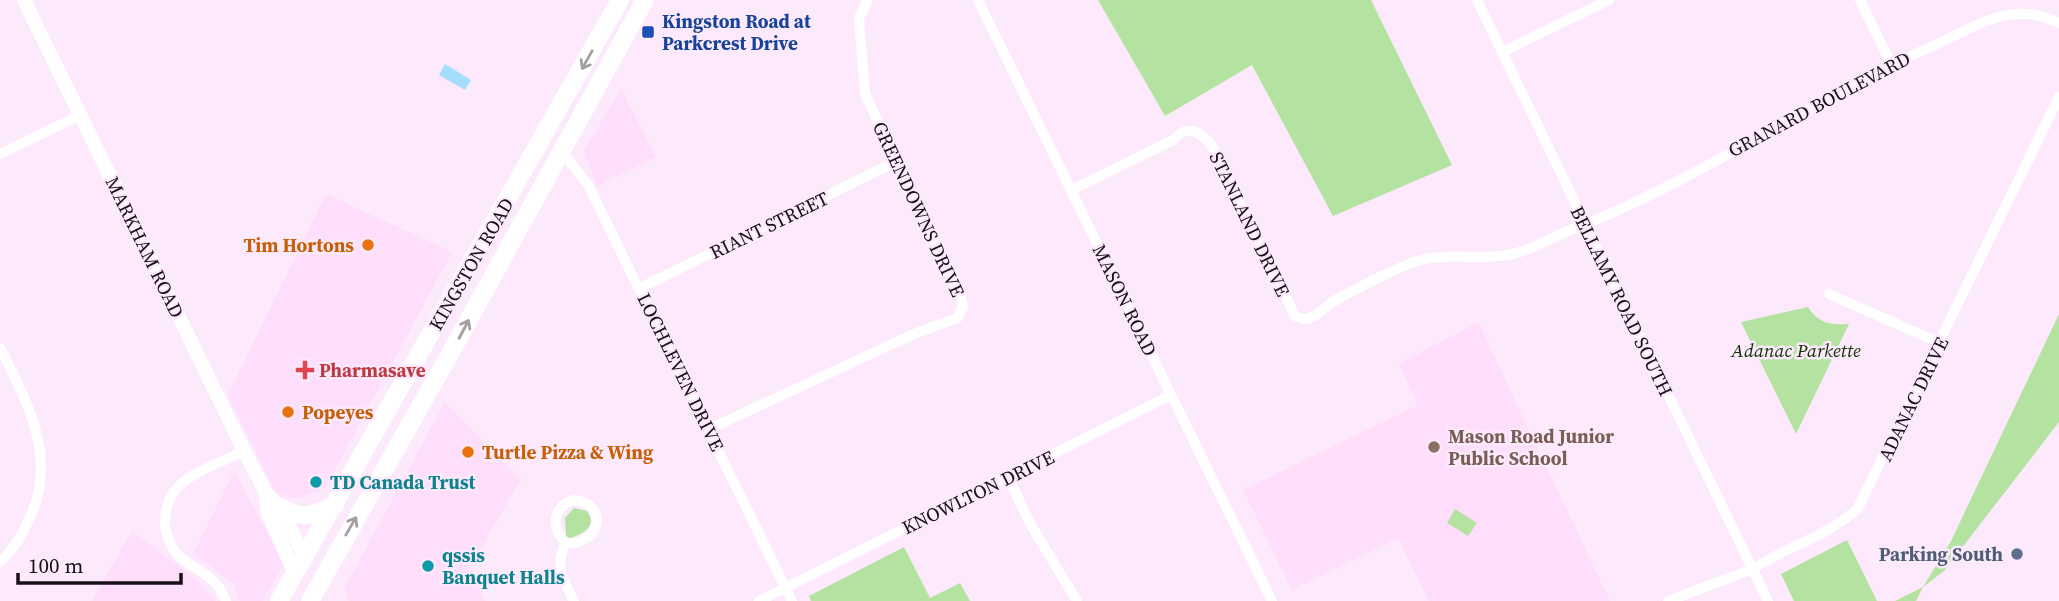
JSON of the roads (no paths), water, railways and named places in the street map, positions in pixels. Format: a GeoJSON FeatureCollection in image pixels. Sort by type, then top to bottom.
{"type":"FeatureCollection","features":[{"type":"Feature","properties":{"kind":"main road","name":"KINGSTON ROAD"},"geometry":{"type":"LineString","coordinates":[[279,601],[620,0]]}},
{"type":"Feature","properties":{"kind":"main road","name":"KINGSTON ROAD"},"geometry":{"type":"LineString","coordinates":[[315,597],[640,2]]}},
{"type":"Feature","properties":{"kind":"main road"},"geometry":{"type":"LineString","coordinates":[[280,507],[295,515],[309,517],[335,505]]}},
{"type":"Feature","properties":{"kind":"main road","name":"MARKHAM ROAD"},"geometry":{"type":"LineString","coordinates":[[300,567],[315,597]]}},
{"type":"Feature","properties":{"kind":"street","name":"MARKHAM ROAD"},"geometry":{"type":"LineString","coordinates":[[24,0],[244,450],[266,493],[280,507],[300,567]]}},
{"type":"Feature","properties":{"kind":"street","name":"GREENDOWNS DRIVE"},"geometry":{"type":"LineString","coordinates":[[709,429],[914,334],[957,318],[963,307],[961,294],[865,94],[859,18],[868,0]]}},
{"type":"Feature","properties":{"kind":"street","name":"MASON ROAD"},"geometry":{"type":"LineString","coordinates":[[978,0],[1272,601]]}},
{"type":"Feature","properties":{"kind":"street","name":"BELLAMY ROAD SOUTH"},"geometry":{"type":"LineString","coordinates":[[1477,0],[1769,601]]}},
{"type":"Feature","properties":{"kind":"street"},"geometry":{"type":"LineString","coordinates":[[1502,52],[1609,0]]}},
{"type":"Feature","properties":{"kind":"street"},"geometry":{"type":"LineString","coordinates":[[1860,0],[1891,64]]}},
{"type":"Feature","properties":{"kind":"street","name":"GRANARD BOULEVARD"},"geometry":{"type":"LineString","coordinates":[[1586,226],[1891,64],[1994,18],[2013,12],[2046,17],[2059,23]]}},
{"type":"Feature","properties":{"kind":"street","name":"ADANAC DRIVE"},"geometry":{"type":"LineString","coordinates":[[1668,601],[1753,569],[1846,520],[1858,508],[2059,97]]}},
{"type":"Feature","properties":{"kind":"street"},"geometry":{"type":"LineString","coordinates":[[0,153],[80,115]]}},
{"type":"Feature","properties":{"kind":"street","name":"STANLAND DRIVE"},"geometry":{"type":"LineString","coordinates":[[1072,190],[1173,140],[1180,132],[1188,130],[1202,134],[1211,144],[1295,316],[1303,319],[1311,318],[1333,301],[1413,262],[1428,258],[1498,257],[1521,252],[1586,226]]}},
{"type":"Feature","properties":{"kind":"street","name":"LOCHLEVEN DRIVE"},"geometry":{"type":"LineString","coordinates":[[561,150],[588,185],[792,601]]}},
{"type":"Feature","properties":{"kind":"street","name":"RIANT STREET"},"geometry":{"type":"LineString","coordinates":[[640,288],[897,161]]}},
{"type":"Feature","properties":{"kind":"street"},"geometry":{"type":"LineString","coordinates":[[1829,294],[1940,343]]}},
{"type":"Feature","properties":{"kind":"street"},"geometry":{"type":"LineString","coordinates":[[0,348],[26,400],[38,438],[42,469],[42,482],[34,509],[19,540],[0,562]]}},
{"type":"Feature","properties":{"kind":"street","name":"KNOWLTON DRIVE"},"geometry":{"type":"LineString","coordinates":[[759,601],[1171,396]]}},
{"type":"Feature","properties":{"kind":"street"},"geometry":{"type":"LineString","coordinates":[[226,601],[218,583],[181,559],[165,528],[165,511],[171,494],[193,475],[244,450]]}},
{"type":"Feature","properties":{"kind":"street"},"geometry":{"type":"LineString","coordinates":[[1008,477],[1031,525],[1074,600]]}},
{"type":"Feature","properties":{"kind":"street","name":"MARKHAM ROAD"},"geometry":{"type":"LineString","coordinates":[[266,493],[267,511],[300,567]]}},
{"type":"Feature","properties":{"kind":"street"},"geometry":{"type":"LineString","coordinates":[[567,502],[587,503],[596,514],[596,528],[588,539],[566,543],[555,525],[557,512],[567,502]]}},
{"type":"Feature","properties":{"kind":"street"},"geometry":{"type":"LineString","coordinates":[[566,543],[559,563],[560,575],[574,601]]}},
{"type":"Feature","properties":{"kind":"water"},"geometry":{"type":"Polygon","coordinates":[[[445,64],[471,80],[465,90],[439,75],[445,64]]]}},
{"type":"Feature","properties":{"kind":"place","name":"Kingston Road at Parkcrest Drive"},"geometry":{"type":"Point","coordinates":[648,32]}},
{"type":"Feature","properties":{"kind":"place","name":"Tim Hortons"},"geometry":{"type":"Point","coordinates":[368,245]}},
{"type":"Feature","properties":{"kind":"place","name":"Pharmasave"},"geometry":{"type":"Point","coordinates":[305,370]}},
{"type":"Feature","properties":{"kind":"place","name":"Popeyes"},"geometry":{"type":"Point","coordinates":[288,412]}},
{"type":"Feature","properties":{"kind":"place","name":"Mason Road Junior Public School"},"geometry":{"type":"Point","coordinates":[1434,447]}},
{"type":"Feature","properties":{"kind":"place","name":"Turtle Pizza & Wing"},"geometry":{"type":"Point","coordinates":[468,452]}},
{"type":"Feature","properties":{"kind":"place","name":"TD Canada Trust"},"geometry":{"type":"Point","coordinates":[316,482]}},
{"type":"Feature","properties":{"kind":"place","name":"Parking South"},"geometry":{"type":"Point","coordinates":[2017,554]}},
{"type":"Feature","properties":{"kind":"place","name":"qssis Banquet Halls"},"geometry":{"type":"Point","coordinates":[428,566]}},
{"type":"Feature","properties":{"kind":"park label","name":"Adanac Parkette"},"geometry":{"type":"Point","coordinates":[1796,350]}}]}
